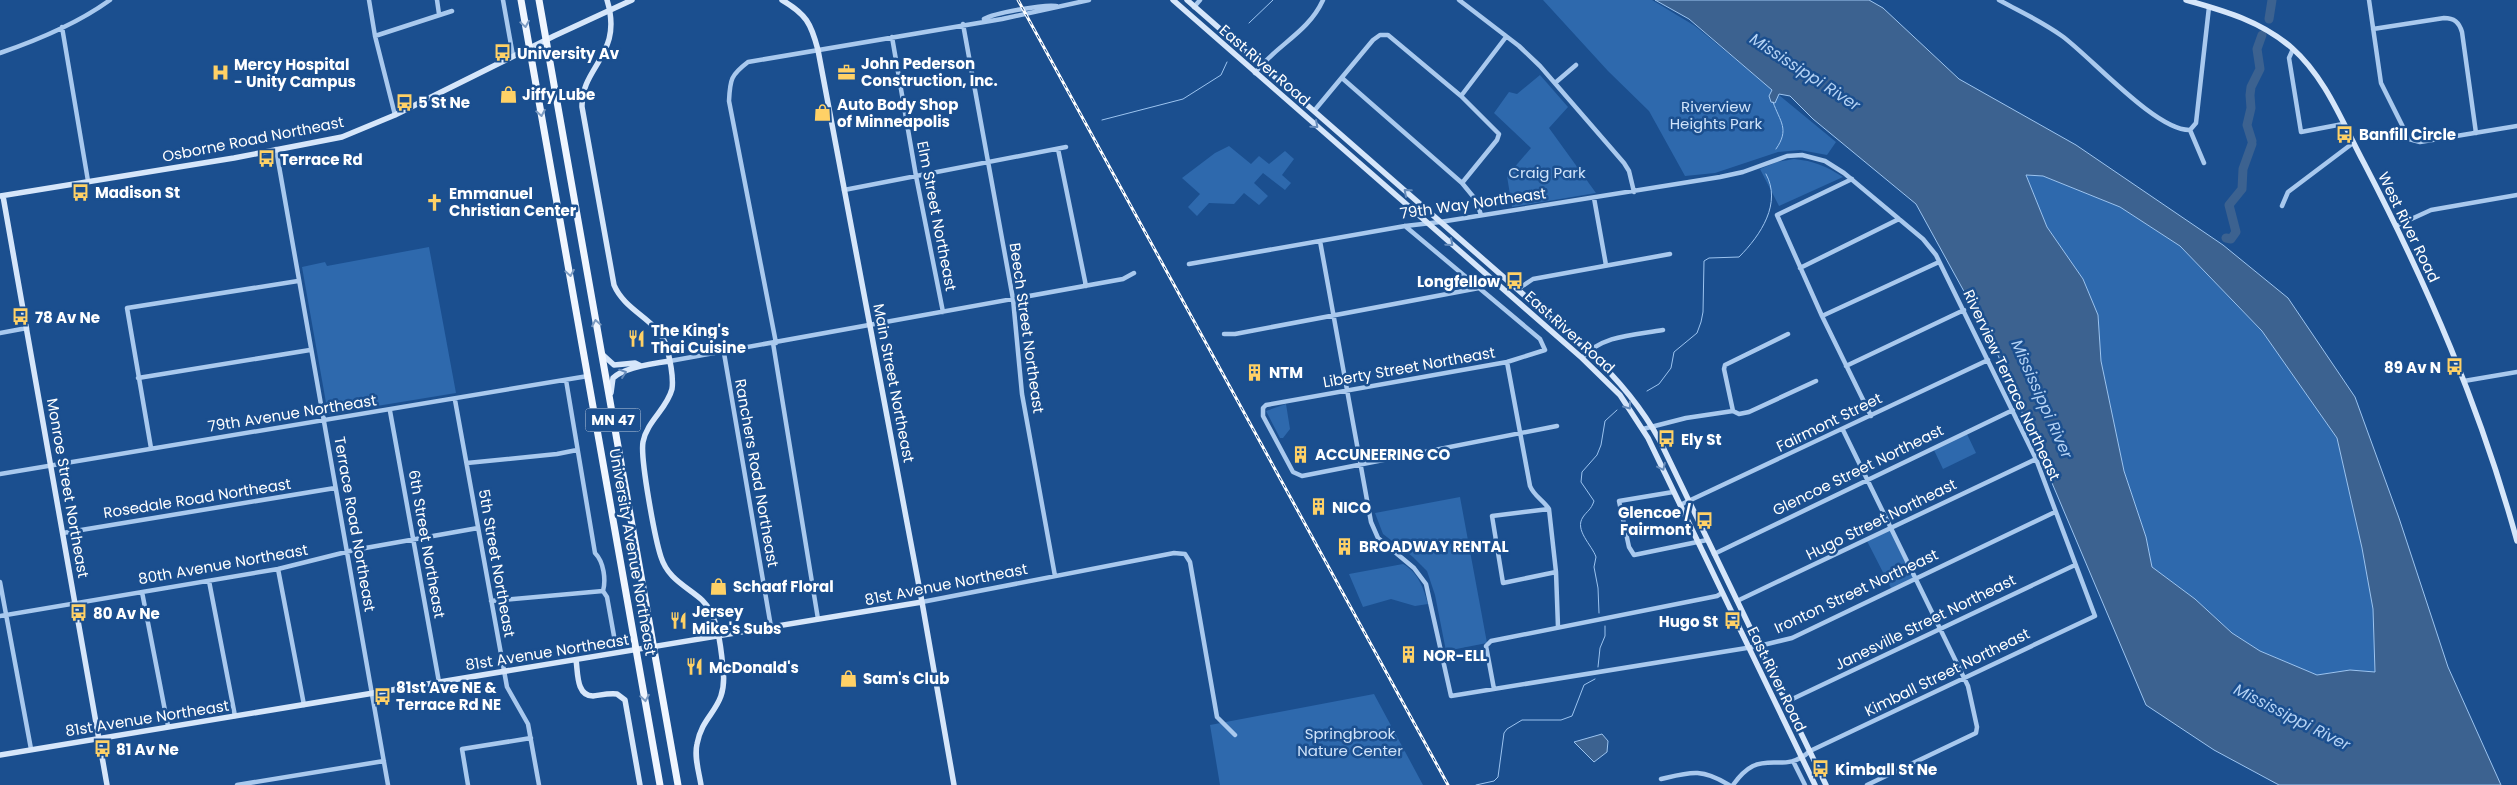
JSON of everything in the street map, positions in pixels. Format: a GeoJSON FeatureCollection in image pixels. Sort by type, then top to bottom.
{"type":"FeatureCollection","features":[{"type":"Feature","properties":{"kind":"main road","name":"University Avenue Northeast"},"geometry":{"type":"LineString","coordinates":[[521,0],[660,785]]}},
{"type":"Feature","properties":{"kind":"main road","name":"University Avenue Northeast"},"geometry":{"type":"LineString","coordinates":[[539,0],[678,785]]}},
{"type":"Feature","properties":{"kind":"street"},"geometry":{"type":"LineString","coordinates":[[0,52],[32,42],[93,12],[110,0]]}},
{"type":"Feature","properties":{"kind":"street"},"geometry":{"type":"LineString","coordinates":[[368,0],[395,115]]}},
{"type":"Feature","properties":{"kind":"street"},"geometry":{"type":"LineString","coordinates":[[437,0],[439,14]]}},
{"type":"Feature","properties":{"kind":"street"},"geometry":{"type":"LineString","coordinates":[[503,0],[513,56]]}},
{"type":"Feature","properties":{"kind":"street"},"geometry":{"type":"LineString","coordinates":[[606,0],[610,11],[608,44],[584,89],[582,107],[614,286],[627,306],[653,325],[661,334],[670,361],[672,388],[646,431],[643,444],[661,559],[669,574],[702,601],[710,611],[718,637],[723,668],[723,696],[697,742],[696,752],[701,785]]}},
{"type":"Feature","properties":{"kind":"street","name":"Osborne Road Northeast"},"geometry":{"type":"LineString","coordinates":[[2,196],[342,137],[395,115],[513,56],[632,0]]}},
{"type":"Feature","properties":{"kind":"street","name":"Main Street Northeast"},"geometry":{"type":"LineString","coordinates":[[782,0],[798,10],[812,26],[818,50],[871,326],[954,785]]}},
{"type":"Feature","properties":{"kind":"street"},"geometry":{"type":"LineString","coordinates":[[818,619],[775,343],[729,101],[730,82],[735,72],[748,62],[1002,18],[1089,0]]}},
{"type":"Feature","properties":{"kind":"street","name":"East River Road"},"geometry":{"type":"LineString","coordinates":[[1173,0],[1582,358],[1620,395],[1643,429],[1815,785]]}},
{"type":"Feature","properties":{"kind":"street","name":"East River Road"},"geometry":{"type":"LineString","coordinates":[[1187,0],[1518,289],[1622,384],[1653,428],[1826,785]]}},
{"type":"Feature","properties":{"kind":"street"},"geometry":{"type":"LineString","coordinates":[[1194,7],[1200,0]]}},
{"type":"Feature","properties":{"kind":"street"},"geometry":{"type":"LineString","coordinates":[[1255,73],[1261,65],[1302,32],[1313,20],[1324,0]]}},
{"type":"Feature","properties":{"kind":"street"},"geometry":{"type":"LineString","coordinates":[[1459,0],[1530,57],[1555,84],[1624,163],[1629,172],[1634,192]]}},
{"type":"Feature","properties":{"kind":"street"},"geometry":{"type":"LineString","coordinates":[[1999,0],[2063,37],[2142,106],[2180,130],[2190,130]]}},
{"type":"Feature","properties":{"kind":"street","name":"West River Road"},"geometry":{"type":"LineString","coordinates":[[2186,0],[2252,22],[2293,49],[2317,77],[2396,226],[2464,381],[2489,444],[2517,541]]}},
{"type":"Feature","properties":{"kind":"street"},"geometry":{"type":"LineString","coordinates":[[2369,0],[2384,92],[2407,137],[2420,142],[2517,126]]}},
{"type":"Feature","properties":{"kind":"street"},"geometry":{"type":"LineString","coordinates":[[2190,130],[2196,122],[2209,7]]}},
{"type":"Feature","properties":{"kind":"street"},"geometry":{"type":"LineString","coordinates":[[375,36],[452,11]]}},
{"type":"Feature","properties":{"kind":"street"},"geometry":{"type":"LineString","coordinates":[[2373,29],[2444,18],[2454,19],[2458,22],[2462,32],[2476,133]]}},
{"type":"Feature","properties":{"kind":"street","name":"Beech Street Northeast"},"geometry":{"type":"LineString","coordinates":[[963,24],[1013,299],[1022,394],[1054,576]]}},
{"type":"Feature","properties":{"kind":"street"},"geometry":{"type":"LineString","coordinates":[[62,27],[88,181]]}},
{"type":"Feature","properties":{"kind":"street"},"geometry":{"type":"LineString","coordinates":[[1314,112],[1373,40],[1380,36],[1388,36],[1461,96],[1500,134],[1462,183]]}},
{"type":"Feature","properties":{"kind":"street","name":"Elm Street Northeast"},"geometry":{"type":"LineString","coordinates":[[892,37],[942,312]]}},
{"type":"Feature","properties":{"kind":"street"},"geometry":{"type":"LineString","coordinates":[[1461,96],[1506,37]]}},
{"type":"Feature","properties":{"kind":"street"},"geometry":{"type":"LineString","coordinates":[[2293,49],[2289,58],[2301,132],[2343,124]]}},
{"type":"Feature","properties":{"kind":"street"},"geometry":{"type":"LineString","coordinates":[[1555,84],[1576,65]]}},
{"type":"Feature","properties":{"kind":"street"},"geometry":{"type":"LineString","coordinates":[[1342,78],[1462,183],[1476,200],[1481,215]]}},
{"type":"Feature","properties":{"kind":"street"},"geometry":{"type":"LineString","coordinates":[[2190,130],[2204,163]]}},
{"type":"Feature","properties":{"kind":"street"},"geometry":{"type":"LineString","coordinates":[[2282,206],[2288,192],[2353,143]]}},
{"type":"Feature","properties":{"kind":"street"},"geometry":{"type":"LineString","coordinates":[[844,190],[1066,147]]}},
{"type":"Feature","properties":{"kind":"street","name":"Terrace Road Northeast"},"geometry":{"type":"LineString","coordinates":[[276,149],[388,785]]}},
{"type":"Feature","properties":{"kind":"street"},"geometry":{"type":"LineString","coordinates":[[1058,150],[1086,286]]}},
{"type":"Feature","properties":{"kind":"street","name":"Riverview Terrace Northeast"},"geometry":{"type":"LineString","coordinates":[[1787,156],[1802,155],[1825,161],[1852,179],[1929,246],[1964,310],[2036,459],[2095,616]]}},
{"type":"Feature","properties":{"kind":"street","name":"79th Way Northeast"},"geometry":{"type":"LineString","coordinates":[[1189,264],[1427,222],[1440,222],[1634,192],[1743,172],[1787,156]]}},
{"type":"Feature","properties":{"kind":"street"},"geometry":{"type":"LineString","coordinates":[[1852,179],[1778,215],[1822,316],[1871,416]]}},
{"type":"Feature","properties":{"kind":"street"},"geometry":{"type":"LineString","coordinates":[[2396,226],[2431,210],[2517,195]]}},
{"type":"Feature","properties":{"kind":"street","name":"Monroe Street Northeast"},"geometry":{"type":"LineString","coordinates":[[2,196],[64,533],[107,785]]}},
{"type":"Feature","properties":{"kind":"street"},"geometry":{"type":"LineString","coordinates":[[1594,198],[1606,265]]}},
{"type":"Feature","properties":{"kind":"street"},"geometry":{"type":"LineString","coordinates":[[1800,268],[1899,219]]}},
{"type":"Feature","properties":{"kind":"street"},"geometry":{"type":"LineString","coordinates":[[1405,226],[1479,288]]}},
{"type":"Feature","properties":{"kind":"street"},"geometry":{"type":"LineString","coordinates":[[1320,241],[1361,465],[1558,426]]}},
{"type":"Feature","properties":{"kind":"street"},"geometry":{"type":"LineString","coordinates":[[1518,289],[1533,279],[1670,254]]}},
{"type":"Feature","properties":{"kind":"street"},"geometry":{"type":"LineString","coordinates":[[1822,316],[1939,262]]}},
{"type":"Feature","properties":{"kind":"street"},"geometry":{"type":"LineString","coordinates":[[613,421],[611,387],[613,378],[620,373],[641,366],[724,353],[1124,279],[1134,273]]}},
{"type":"Feature","properties":{"kind":"street"},"geometry":{"type":"LineString","coordinates":[[151,448],[127,308],[298,281]]}},
{"type":"Feature","properties":{"kind":"street"},"geometry":{"type":"LineString","coordinates":[[1224,334],[1235,334],[1479,288]]}},
{"type":"Feature","properties":{"kind":"street","name":"Liberty Street Northeast"},"geometry":{"type":"LineString","coordinates":[[1361,465],[1297,475],[1293,472],[1263,416],[1263,408],[1270,404],[1507,362],[1545,350],[1540,339],[1479,288]]}},
{"type":"Feature","properties":{"kind":"street"},"geometry":{"type":"LineString","coordinates":[[1846,366],[1964,310]]}},
{"type":"Feature","properties":{"kind":"street"},"geometry":{"type":"LineString","coordinates":[[0,332],[27,328]]}},
{"type":"Feature","properties":{"kind":"street"},"geometry":{"type":"LineString","coordinates":[[1582,358],[1588,351],[1608,340],[1663,330]]}},
{"type":"Feature","properties":{"kind":"street"},"geometry":{"type":"LineString","coordinates":[[1733,411],[1724,369],[1725,365],[1788,334]]}},
{"type":"Feature","properties":{"kind":"street"},"geometry":{"type":"LineString","coordinates":[[138,378],[310,350]]}},
{"type":"Feature","properties":{"kind":"street","name":"Ranchers Road Northeast"},"geometry":{"type":"LineString","coordinates":[[724,353],[771,627]]}},
{"type":"Feature","properties":{"kind":"street"},"geometry":{"type":"LineString","coordinates":[[602,355],[612,364],[635,363],[641,366]]}},
{"type":"Feature","properties":{"kind":"street","name":"Fairmont Street"},"geometry":{"type":"LineString","coordinates":[[1680,505],[1843,430],[1988,360]]}},
{"type":"Feature","properties":{"kind":"street"},"geometry":{"type":"LineString","coordinates":[[1507,362],[1519,433],[1532,493],[1544,502],[1549,509],[1556,572],[1558,627]]}},
{"type":"Feature","properties":{"kind":"street"},"geometry":{"type":"LineString","coordinates":[[2464,381],[2517,372]]}},
{"type":"Feature","properties":{"kind":"street","name":"79th Avenue Northeast"},"geometry":{"type":"LineString","coordinates":[[0,474],[151,448],[390,411],[588,376]]}},
{"type":"Feature","properties":{"kind":"street"},"geometry":{"type":"LineString","coordinates":[[566,380],[596,554],[601,561],[605,583],[603,591],[607,597],[614,636]]}},
{"type":"Feature","properties":{"kind":"street"},"geometry":{"type":"LineString","coordinates":[[1643,429],[1653,428],[1686,418],[1733,411],[1739,414],[1749,412],[1816,381]]}},
{"type":"Feature","properties":{"kind":"street","name":"5th Street Northeast"},"geometry":{"type":"LineString","coordinates":[[455,400],[504,672],[510,694],[528,724],[538,785]]}},
{"type":"Feature","properties":{"kind":"street","name":"Glencoe Street Northeast"},"geometry":{"type":"LineString","coordinates":[[1714,554],[2012,410]]}},
{"type":"Feature","properties":{"kind":"street","name":"6th Street Northeast"},"geometry":{"type":"LineString","coordinates":[[390,411],[438,682]]}},
{"type":"Feature","properties":{"kind":"street"},"geometry":{"type":"LineString","coordinates":[[1843,430],[1964,678],[1972,698],[1978,731],[1867,785]]}},
{"type":"Feature","properties":{"kind":"street"},"geometry":{"type":"LineString","coordinates":[[467,463],[557,454],[577,450]]}},
{"type":"Feature","properties":{"kind":"street","name":"Hugo Street Northeast"},"geometry":{"type":"LineString","coordinates":[[1737,600],[2036,459]]}},
{"type":"Feature","properties":{"kind":"street","name":"Ironton Street Northeast"},"geometry":{"type":"LineString","coordinates":[[1361,465],[1371,522],[1378,538],[1414,568],[1426,584],[1451,696],[1759,646],[1792,638],[2055,512]]}},
{"type":"Feature","properties":{"kind":"street","name":"Rosedale Road Northeast"},"geometry":{"type":"LineString","coordinates":[[64,533],[335,488]]}},
{"type":"Feature","properties":{"kind":"street"},"geometry":{"type":"LineString","coordinates":[[1673,492],[1619,501],[1629,547],[1634,554],[1707,540]]}},
{"type":"Feature","properties":{"kind":"street"},"geometry":{"type":"LineString","coordinates":[[1549,509],[1492,516],[1503,583],[1556,572]]}},
{"type":"Feature","properties":{"kind":"street","name":"80th Avenue Northeast"},"geometry":{"type":"LineString","coordinates":[[0,616],[278,569],[307,563],[327,555],[478,528]]}},
{"type":"Feature","properties":{"kind":"street","name":"81st Avenue Northeast"},"geometry":{"type":"LineString","coordinates":[[0,755],[922,602],[1174,553],[1185,554],[1190,562],[1217,718],[1235,735]]}},
{"type":"Feature","properties":{"kind":"street","name":"Janesville Street Northeast"},"geometry":{"type":"LineString","coordinates":[[1786,702],[2075,565]]}},
{"type":"Feature","properties":{"kind":"street"},"geometry":{"type":"LineString","coordinates":[[278,569],[304,705]]}},
{"type":"Feature","properties":{"kind":"street"},"geometry":{"type":"LineString","coordinates":[[209,580],[235,716]]}},
{"type":"Feature","properties":{"kind":"street"},"geometry":{"type":"LineString","coordinates":[[0,582],[31,749]]}},
{"type":"Feature","properties":{"kind":"street"},"geometry":{"type":"LineString","coordinates":[[491,601],[603,591]]}},
{"type":"Feature","properties":{"kind":"street"},"geometry":{"type":"LineString","coordinates":[[142,592],[168,726]]}},
{"type":"Feature","properties":{"kind":"street"},"geometry":{"type":"LineString","coordinates":[[1494,689],[1487,644],[1558,627],[1708,598],[1722,593]]}},
{"type":"Feature","properties":{"kind":"street","name":"Kimball Street Northeast"},"geometry":{"type":"LineString","coordinates":[[1733,785],[1754,766],[1802,758],[1810,752],[2095,616]]}},
{"type":"Feature","properties":{"kind":"street"},"geometry":{"type":"LineString","coordinates":[[576,660],[580,686],[583,692],[594,696],[617,694],[624,700],[640,785]]}},
{"type":"Feature","properties":{"kind":"street"},"geometry":{"type":"LineString","coordinates":[[468,785],[462,749],[531,738]]}},
{"type":"Feature","properties":{"kind":"street"},"geometry":{"type":"LineString","coordinates":[[237,785],[384,761]]}},
{"type":"Feature","properties":{"kind":"street"},"geometry":{"type":"LineString","coordinates":[[1793,761],[1805,785]]}},
{"type":"Feature","properties":{"kind":"street"},"geometry":{"type":"LineString","coordinates":[[1661,779],[1698,772],[1713,776],[1728,785]]}},
{"type":"Feature","properties":{"kind":"green space","name":"Riverview Heights Park"},"geometry":{"type":"Polygon","coordinates":[[[1543,0],[1652,0],[1695,26],[1836,142],[1827,155],[1800,150],[1778,152],[1715,173],[1685,176],[1649,111],[1608,71],[1543,0]]]}},
{"type":"Feature","properties":{"kind":"green space","name":"Craig Park"},"geometry":{"type":"Polygon","coordinates":[[[1540,75],[1568,107],[1549,128],[1596,193],[1512,207],[1507,176],[1531,148],[1494,113],[1509,92],[1517,94],[1540,75]]]}},
{"type":"Feature","properties":{"kind":"green space"},"geometry":{"type":"Polygon","coordinates":[[[1229,146],[1251,164],[1259,156],[1269,164],[1285,151],[1294,159],[1282,175],[1291,183],[1285,190],[1263,173],[1254,183],[1268,196],[1259,205],[1244,193],[1234,204],[1209,203],[1197,216],[1188,207],[1200,194],[1182,178],[1215,153],[1229,146]]]}},
{"type":"Feature","properties":{"kind":"green space"},"geometry":{"type":"Polygon","coordinates":[[[1794,159],[1820,165],[1843,177],[1779,206],[1760,169],[1777,162],[1794,159]]]}},
{"type":"Feature","properties":{"kind":"green space"},"geometry":{"type":"Polygon","coordinates":[[[2026,175],[2043,176],[2120,207],[2180,246],[2262,331],[2337,438],[2362,548],[2373,609],[2375,672],[2350,670],[2317,675],[2260,651],[2232,633],[2195,599],[2151,567],[2146,537],[2124,471],[2101,361],[2098,315],[2083,279],[2047,227],[2026,175]]]}},
{"type":"Feature","properties":{"kind":"green space"},"geometry":{"type":"Polygon","coordinates":[[[429,247],[456,393],[328,414],[302,267],[325,262],[327,266],[429,247]]]}},
{"type":"Feature","properties":{"kind":"green space"},"geometry":{"type":"Polygon","coordinates":[[[1286,404],[1290,429],[1283,438],[1280,438],[1266,411],[1286,404]]]}},
{"type":"Feature","properties":{"kind":"green space"},"geometry":{"type":"Polygon","coordinates":[[[1966,432],[1976,453],[1943,469],[1933,448],[1966,432]]]}},
{"type":"Feature","properties":{"kind":"green space"},"geometry":{"type":"Polygon","coordinates":[[[1460,497],[1487,643],[1446,651],[1435,595],[1427,571],[1413,557],[1383,534],[1375,513],[1460,497]]]}},
{"type":"Feature","properties":{"kind":"green space"},"geometry":{"type":"Polygon","coordinates":[[[1890,529],[1915,579],[1892,590],[1867,541],[1890,529]]]}},
{"type":"Feature","properties":{"kind":"green space"},"geometry":{"type":"Polygon","coordinates":[[[1403,564],[1416,576],[1428,604],[1415,606],[1391,599],[1363,607],[1349,574],[1403,564]]]}},
{"type":"Feature","properties":{"kind":"green space","name":"Springbrook Nature Center"},"geometry":{"type":"Polygon","coordinates":[[[1374,694],[1423,785],[1220,785],[1210,725],[1374,694]]]}},
{"type":"Feature","properties":{"kind":"water","name":"Mississippi River"},"geometry":{"type":"Polygon","coordinates":[[[1655,0],[1869,0],[1883,8],[1959,79],[2076,145],[2223,245],[2288,298],[2355,397],[2399,518],[2448,667],[2501,785],[2279,785],[2214,750],[2146,705],[1994,346],[1916,204],[1813,119],[1790,96],[1779,94],[1775,103],[1771,102],[1769,96],[1772,90],[1689,19],[1655,0]],[[2026,175],[2047,227],[2083,279],[2098,315],[2101,361],[2124,471],[2146,537],[2152,567],[2195,599],[2232,633],[2260,651],[2317,675],[2350,670],[2375,672],[2373,609],[2362,548],[2337,438],[2262,331],[2180,246],[2120,207],[2043,176],[2026,175]]]}},
{"type":"Feature","properties":{"kind":"water"},"geometry":{"type":"Polygon","coordinates":[[[1602,734],[1608,741],[1607,752],[1594,762],[1574,742],[1602,734]]]}},
{"type":"Feature","properties":{"kind":"waterway"},"geometry":{"type":"LineString","coordinates":[[1249,23],[1273,0]]}},
{"type":"Feature","properties":{"kind":"waterway"},"geometry":{"type":"LineString","coordinates":[[2269,19],[2272,0]]}},
{"type":"Feature","properties":{"kind":"waterway"},"geometry":{"type":"LineString","coordinates":[[2252,141],[2247,125],[2251,108],[2251,87],[2260,69],[2257,49],[2262,35]]}},
{"type":"Feature","properties":{"kind":"waterway"},"geometry":{"type":"LineString","coordinates":[[1102,120],[1183,99],[1221,75],[1227,62]]}},
{"type":"Feature","properties":{"kind":"waterway"},"geometry":{"type":"LineString","coordinates":[[1773,102],[1781,120],[1783,131],[1776,149]]}},
{"type":"Feature","properties":{"kind":"waterway"},"geometry":{"type":"LineString","coordinates":[[2226,238],[2231,239],[2236,232],[2229,205],[2242,189],[2243,169],[2252,144]]}},
{"type":"Feature","properties":{"kind":"waterway"},"geometry":{"type":"LineString","coordinates":[[1647,391],[1659,384],[1671,368],[1674,352],[1697,333],[1703,312],[1704,261],[1709,258],[1739,257],[1761,229],[1767,218],[1772,196],[1766,174]]}},
{"type":"Feature","properties":{"kind":"waterway"},"geometry":{"type":"LineString","coordinates":[[1599,613],[1598,588],[1594,567],[1596,557],[1581,527],[1583,517],[1594,501],[1581,482],[1582,472],[1597,455],[1601,445],[1605,421],[1617,410]]}},
{"type":"Feature","properties":{"kind":"waterway"},"geometry":{"type":"LineString","coordinates":[[1598,667],[1600,648],[1605,636],[1605,626]]}},
{"type":"Feature","properties":{"kind":"waterway"},"geometry":{"type":"LineString","coordinates":[[1476,785],[1494,781],[1498,777],[1504,733],[1507,729],[1522,720],[1561,720],[1572,716],[1584,685],[1595,679]]}},
{"type":"Feature","properties":{"kind":"railway"},"geometry":{"type":"LineString","coordinates":[[1018,0],[1448,785]]}},
{"type":"Feature","properties":{"kind":"place","name":"University Av"},"geometry":{"type":"Point","coordinates":[503,53]}},
{"type":"Feature","properties":{"kind":"place","name":"John Pederson Construction, Inc."},"geometry":{"type":"Point","coordinates":[847,72]}},
{"type":"Feature","properties":{"kind":"place","name":"Mercy Hospital - Unity Campus"},"geometry":{"type":"Point","coordinates":[220,73]}},
{"type":"Feature","properties":{"kind":"place","name":"Jiffy Lube"},"geometry":{"type":"Point","coordinates":[508,94]}},
{"type":"Feature","properties":{"kind":"place","name":"5 St Ne"},"geometry":{"type":"Point","coordinates":[404,102]}},
{"type":"Feature","properties":{"kind":"place","name":"Auto Body Shop of Minneapolis"},"geometry":{"type":"Point","coordinates":[823,113]}},
{"type":"Feature","properties":{"kind":"place","name":"Banfill Circle"},"geometry":{"type":"Point","coordinates":[2345,134]}},
{"type":"Feature","properties":{"kind":"place","name":"Terrace Rd"},"geometry":{"type":"Point","coordinates":[266,159]}},
{"type":"Feature","properties":{"kind":"place","name":"Madison St"},"geometry":{"type":"Point","coordinates":[81,192]}},
{"type":"Feature","properties":{"kind":"place","name":"Emmanuel Christian Center"},"geometry":{"type":"Point","coordinates":[435,202]}},
{"type":"Feature","properties":{"kind":"place","name":"Longfellow"},"geometry":{"type":"Point","coordinates":[1514,281]}},
{"type":"Feature","properties":{"kind":"place","name":"78 Av Ne"},"geometry":{"type":"Point","coordinates":[21,317]}},
{"type":"Feature","properties":{"kind":"place","name":"The King's Thai Cuisine"},"geometry":{"type":"Point","coordinates":[637,339]}},
{"type":"Feature","properties":{"kind":"place","name":"89 Av N"},"geometry":{"type":"Point","coordinates":[2455,367]}},
{"type":"Feature","properties":{"kind":"place","name":"NTM"},"geometry":{"type":"Point","coordinates":[1255,372]}},
{"type":"Feature","properties":{"kind":"place","name":"Ely St"},"geometry":{"type":"Point","coordinates":[1667,439]}},
{"type":"Feature","properties":{"kind":"place","name":"ACCUNEERING CO"},"geometry":{"type":"Point","coordinates":[1301,454]}},
{"type":"Feature","properties":{"kind":"place","name":"NICO"},"geometry":{"type":"Point","coordinates":[1318,507]}},
{"type":"Feature","properties":{"kind":"place","name":"Glencoe / Fairmont"},"geometry":{"type":"Point","coordinates":[1705,521]}},
{"type":"Feature","properties":{"kind":"place","name":"BROADWAY RENTAL"},"geometry":{"type":"Point","coordinates":[1345,546]}},
{"type":"Feature","properties":{"kind":"place","name":"Schaaf Floral"},"geometry":{"type":"Point","coordinates":[719,586]}},
{"type":"Feature","properties":{"kind":"place","name":"80 Av Ne"},"geometry":{"type":"Point","coordinates":[79,613]}},
{"type":"Feature","properties":{"kind":"place","name":"Jersey Mike's Subs"},"geometry":{"type":"Point","coordinates":[678,620]}},
{"type":"Feature","properties":{"kind":"place","name":"Hugo St"},"geometry":{"type":"Point","coordinates":[1732,621]}},
{"type":"Feature","properties":{"kind":"place","name":"NOR-ELL"},"geometry":{"type":"Point","coordinates":[1409,655]}},
{"type":"Feature","properties":{"kind":"place","name":"McDonald's"},"geometry":{"type":"Point","coordinates":[695,667]}},
{"type":"Feature","properties":{"kind":"place","name":"Sam's Club"},"geometry":{"type":"Point","coordinates":[849,678]}},
{"type":"Feature","properties":{"kind":"place","name":"81st Ave NE & Terrace Rd NE"},"geometry":{"type":"Point","coordinates":[382,696]}},
{"type":"Feature","properties":{"kind":"place","name":"81 Av Ne"},"geometry":{"type":"Point","coordinates":[102,749]}},
{"type":"Feature","properties":{"kind":"place","name":"Kimball St Ne"},"geometry":{"type":"Point","coordinates":[1821,769]}}]}
